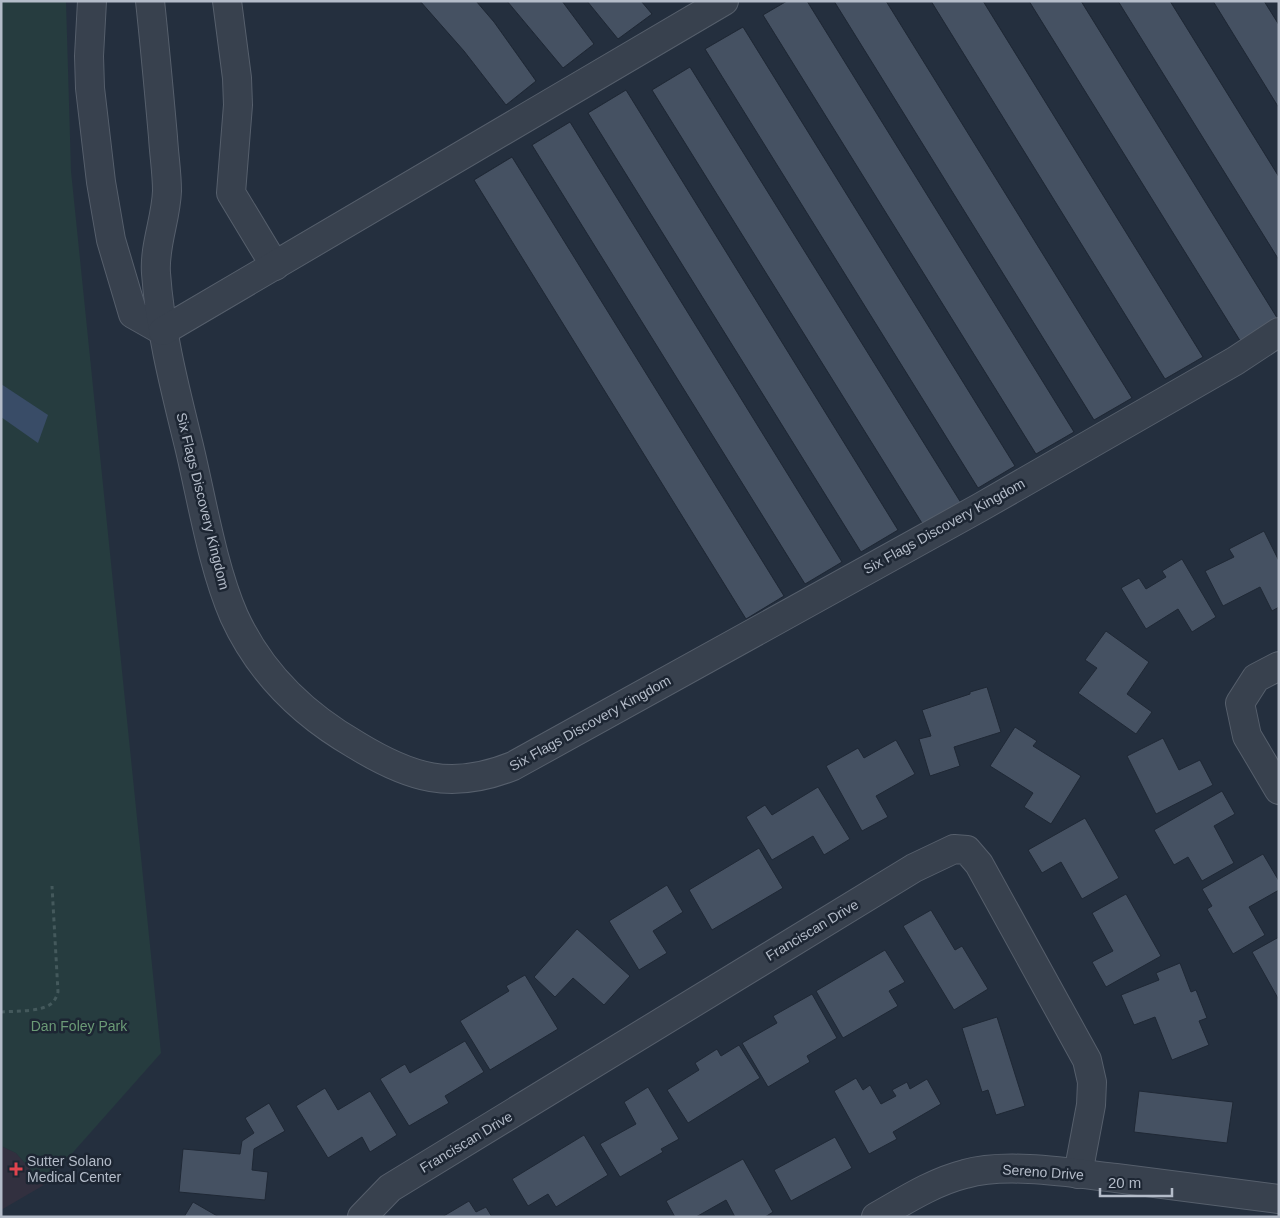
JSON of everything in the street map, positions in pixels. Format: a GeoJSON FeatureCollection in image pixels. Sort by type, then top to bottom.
{"type":"FeatureCollection","features":[{"type":"Feature","properties":{"kind":"street"},"geometry":{"type":"LineString","coordinates":[[92,1],[89,56],[90,88],[101,182],[111,240],[133,314],[163,331],[724,1]]}},
{"type":"Feature","properties":{"kind":"street","name":"Six Flags Discovery Kingdom"},"geometry":{"type":"LineString","coordinates":[[150,1],[167,191],[155,263],[163,331],[214,554],[234,616],[249,642],[284,691],[302,709],[368,753],[400,769],[422,776],[445,780],[472,778],[498,772],[513,766],[979,508],[1235,361],[1279,332]]}},
{"type":"Feature","properties":{"kind":"street"},"geometry":{"type":"LineString","coordinates":[[226,1],[238,105],[231,193],[275,266]]}},
{"type":"Feature","properties":{"kind":"street"},"geometry":{"type":"LineString","coordinates":[[1279,666],[1256,678],[1240,703],[1247,736],[1279,790]]}},
{"type":"Feature","properties":{"kind":"street","name":"Franciscan Drive"},"geometry":{"type":"LineString","coordinates":[[362,1217],[390,1188],[914,868],[954,849],[967,850],[979,864],[1087,1060],[1092,1082],[1091,1105],[1078,1174]]}},
{"type":"Feature","properties":{"kind":"street","name":"Sereno Drive"},"geometry":{"type":"LineString","coordinates":[[876,1217],[915,1194],[966,1173],[1002,1169],[1078,1174],[1279,1199]]}},
{"type":"Feature","properties":{"kind":"path"},"geometry":{"type":"LineString","coordinates":[[1,1012],[47,1007],[53,1002],[58,992],[52,886]]}},
{"type":"Feature","properties":{"kind":"shaded area","name":"Sutter Solano Medical Center"},"geometry":{"type":"Polygon","coordinates":[[[1,1146],[16,1153],[44,1185],[1,1210],[1,1146]]]}},
{"type":"Feature","properties":{"kind":"green space","name":"Dan Foley Park"},"geometry":{"type":"Polygon","coordinates":[[[1,1],[66,1],[71,171],[161,1053],[44,1185],[16,1153],[1,1146],[1,1]]]}},
{"type":"Feature","properties":{"kind":"water"},"geometry":{"type":"Polygon","coordinates":[[[1,384],[48,415],[38,443],[1,417],[1,384]]]}},
{"type":"Feature","properties":{"kind":"building"},"geometry":{"type":"Polygon","coordinates":[[[420,1],[476,1],[494,22],[536,81],[506,105],[464,51],[420,1]]]}},
{"type":"Feature","properties":{"kind":"building"},"geometry":{"type":"Polygon","coordinates":[[[420,1],[476,1],[494,22],[536,81],[506,105],[464,51],[420,1]]]}},
{"type":"Feature","properties":{"kind":"building"},"geometry":{"type":"Polygon","coordinates":[[[507,1],[562,1],[594,44],[563,68],[507,1]]]}},
{"type":"Feature","properties":{"kind":"building"},"geometry":{"type":"Polygon","coordinates":[[[507,1],[562,1],[594,44],[563,68],[507,1]]]}},
{"type":"Feature","properties":{"kind":"building"},"geometry":{"type":"Polygon","coordinates":[[[587,1],[641,1],[652,14],[618,39],[587,1]]]}},
{"type":"Feature","properties":{"kind":"building"},"geometry":{"type":"Polygon","coordinates":[[[587,1],[641,1],[652,14],[618,39],[587,1]]]}},
{"type":"Feature","properties":{"kind":"building"},"geometry":{"type":"Polygon","coordinates":[[[787,1],[807,1],[1074,432],[1036,454],[763,15],[787,1]]]}},
{"type":"Feature","properties":{"kind":"building"},"geometry":{"type":"Polygon","coordinates":[[[787,1],[807,1],[1074,432],[1036,454],[763,15],[787,1]]]}},
{"type":"Feature","properties":{"kind":"building"},"geometry":{"type":"Polygon","coordinates":[[[834,1],[886,1],[1132,398],[1094,420],[834,1]]]}},
{"type":"Feature","properties":{"kind":"building"},"geometry":{"type":"Polygon","coordinates":[[[834,1],[886,1],[1132,398],[1094,420],[834,1]]]}},
{"type":"Feature","properties":{"kind":"building"},"geometry":{"type":"Polygon","coordinates":[[[931,1],[983,1],[1203,357],[1165,379],[931,1]]]}},
{"type":"Feature","properties":{"kind":"building"},"geometry":{"type":"Polygon","coordinates":[[[931,1],[983,1],[1203,357],[1165,379],[931,1]]]}},
{"type":"Feature","properties":{"kind":"building"},"geometry":{"type":"Polygon","coordinates":[[[1029,1],[1081,1],[1279,321],[1244,347],[1029,1]]]}},
{"type":"Feature","properties":{"kind":"building"},"geometry":{"type":"Polygon","coordinates":[[[1029,1],[1081,1],[1279,321],[1244,347],[1029,1]]]}},
{"type":"Feature","properties":{"kind":"building"},"geometry":{"type":"Polygon","coordinates":[[[1118,1],[1170,1],[1279,177],[1279,260],[1118,1]]]}},
{"type":"Feature","properties":{"kind":"building"},"geometry":{"type":"Polygon","coordinates":[[[1118,1],[1170,1],[1279,177],[1279,260],[1118,1]]]}},
{"type":"Feature","properties":{"kind":"building"},"geometry":{"type":"Polygon","coordinates":[[[1213,1],[1264,1],[1279,25],[1279,108],[1213,1]]]}},
{"type":"Feature","properties":{"kind":"building"},"geometry":{"type":"Polygon","coordinates":[[[1213,1],[1264,1],[1279,25],[1279,108],[1213,1]]]}},
{"type":"Feature","properties":{"kind":"building"},"geometry":{"type":"Polygon","coordinates":[[[743,27],[1015,466],[978,488],[705,49],[743,27]]]}},
{"type":"Feature","properties":{"kind":"building"},"geometry":{"type":"Polygon","coordinates":[[[743,27],[1015,466],[978,488],[705,49],[743,27]]]}},
{"type":"Feature","properties":{"kind":"building"},"geometry":{"type":"Polygon","coordinates":[[[690,67],[963,506],[925,528],[652,90],[690,67]]]}},
{"type":"Feature","properties":{"kind":"building"},"geometry":{"type":"Polygon","coordinates":[[[690,67],[963,506],[925,528],[652,90],[690,67]]]}},
{"type":"Feature","properties":{"kind":"building"},"geometry":{"type":"Polygon","coordinates":[[[626,90],[898,530],[861,552],[588,113],[626,90]]]}},
{"type":"Feature","properties":{"kind":"building"},"geometry":{"type":"Polygon","coordinates":[[[626,90],[898,530],[861,552],[588,113],[626,90]]]}},
{"type":"Feature","properties":{"kind":"building"},"geometry":{"type":"Polygon","coordinates":[[[570,122],[842,562],[805,584],[532,145],[570,122]]]}},
{"type":"Feature","properties":{"kind":"building"},"geometry":{"type":"Polygon","coordinates":[[[570,122],[842,562],[805,584],[532,145],[570,122]]]}},
{"type":"Feature","properties":{"kind":"building"},"geometry":{"type":"Polygon","coordinates":[[[512,157],[784,596],[746,619],[474,180],[512,157]]]}},
{"type":"Feature","properties":{"kind":"building"},"geometry":{"type":"Polygon","coordinates":[[[512,157],[784,596],[746,619],[474,180],[512,157]]]}},
{"type":"Feature","properties":{"kind":"building"},"geometry":{"type":"Polygon","coordinates":[[[1264,531],[1279,561],[1279,607],[1272,611],[1260,587],[1223,606],[1205,571],[1234,557],[1229,549],[1264,531]]]}},
{"type":"Feature","properties":{"kind":"building"},"geometry":{"type":"Polygon","coordinates":[[[1182,559],[1216,617],[1192,632],[1178,609],[1146,629],[1121,588],[1139,578],[1146,589],[1166,577],[1162,571],[1182,559]]]}},
{"type":"Feature","properties":{"kind":"building"},"geometry":{"type":"Polygon","coordinates":[[[1106,631],[1149,662],[1127,694],[1152,712],[1136,734],[1078,693],[1097,668],[1085,660],[1106,631]]]}},
{"type":"Feature","properties":{"kind":"building"},"geometry":{"type":"Polygon","coordinates":[[[987,687],[1001,732],[954,747],[960,766],[930,776],[919,739],[931,736],[922,710],[987,687]]]}},
{"type":"Feature","properties":{"kind":"building"},"geometry":{"type":"Polygon","coordinates":[[[1015,727],[1037,741],[1033,746],[1081,776],[1051,824],[1024,807],[1033,793],[990,766],[1015,727]]]}},
{"type":"Feature","properties":{"kind":"building"},"geometry":{"type":"Polygon","coordinates":[[[1163,738],[1179,770],[1200,760],[1213,785],[1156,814],[1127,756],[1163,738]]]}},
{"type":"Feature","properties":{"kind":"building"},"geometry":{"type":"Polygon","coordinates":[[[896,740],[915,774],[876,796],[888,817],[862,831],[826,766],[858,748],[864,758],[896,740]]]}},
{"type":"Feature","properties":{"kind":"building"},"geometry":{"type":"Polygon","coordinates":[[[818,787],[850,839],[824,855],[813,836],[772,860],[746,817],[765,805],[772,815],[818,787]]]}},
{"type":"Feature","properties":{"kind":"building"},"geometry":{"type":"Polygon","coordinates":[[[1222,791],[1235,814],[1214,826],[1234,863],[1202,881],[1188,857],[1174,865],[1154,830],[1222,791]]]}},
{"type":"Feature","properties":{"kind":"building"},"geometry":{"type":"Polygon","coordinates":[[[1085,818],[1119,878],[1082,899],[1061,862],[1042,873],[1028,850],[1085,818]]]}},
{"type":"Feature","properties":{"kind":"building"},"geometry":{"type":"Polygon","coordinates":[[[759,848],[783,888],[712,930],[689,890],[759,848]]]}},
{"type":"Feature","properties":{"kind":"building"},"geometry":{"type":"Polygon","coordinates":[[[1263,854],[1279,881],[1279,890],[1249,907],[1265,935],[1233,954],[1207,909],[1212,906],[1202,889],[1263,854]]]}},
{"type":"Feature","properties":{"kind":"building"},"geometry":{"type":"Polygon","coordinates":[[[667,885],[683,912],[653,931],[667,953],[639,970],[609,921],[667,885]]]}},
{"type":"Feature","properties":{"kind":"building"},"geometry":{"type":"Polygon","coordinates":[[[1126,894],[1161,956],[1106,987],[1092,962],[1113,951],[1092,913],[1126,894]]]}},
{"type":"Feature","properties":{"kind":"building"},"geometry":{"type":"Polygon","coordinates":[[[931,910],[955,950],[962,946],[988,989],[954,1010],[903,926],[931,910]]]}},
{"type":"Feature","properties":{"kind":"building"},"geometry":{"type":"Polygon","coordinates":[[[577,929],[630,976],[604,1005],[573,978],[555,997],[534,977],[577,929]]]}},
{"type":"Feature","properties":{"kind":"building"},"geometry":{"type":"Polygon","coordinates":[[[1279,937],[1279,1000],[1252,952],[1279,937]]]}},
{"type":"Feature","properties":{"kind":"building"},"geometry":{"type":"Polygon","coordinates":[[[885,950],[905,982],[889,991],[898,1006],[843,1038],[816,991],[885,950]]]}},
{"type":"Feature","properties":{"kind":"building"},"geometry":{"type":"Polygon","coordinates":[[[1180,963],[1191,992],[1196,990],[1207,1018],[1199,1021],[1209,1045],[1172,1060],[1155,1017],[1134,1025],[1121,995],[1159,980],[1156,973],[1180,963]]]}},
{"type":"Feature","properties":{"kind":"building"},"geometry":{"type":"Polygon","coordinates":[[[525,975],[558,1029],[490,1070],[460,1021],[509,991],[506,986],[525,975]]]}},
{"type":"Feature","properties":{"kind":"building"},"geometry":{"type":"Polygon","coordinates":[[[812,994],[837,1038],[807,1056],[810,1062],[768,1087],[742,1043],[777,1023],[773,1016],[812,994]]]}},
{"type":"Feature","properties":{"kind":"building"},"geometry":{"type":"Polygon","coordinates":[[[997,1017],[1025,1106],[996,1115],[988,1090],[982,1092],[962,1028],[997,1017]]]}},
{"type":"Feature","properties":{"kind":"building"},"geometry":{"type":"Polygon","coordinates":[[[465,1041],[484,1072],[445,1096],[449,1103],[409,1126],[380,1079],[405,1064],[410,1073],[465,1041]]]}},
{"type":"Feature","properties":{"kind":"building"},"geometry":{"type":"Polygon","coordinates":[[[739,1045],[760,1078],[688,1123],[667,1090],[699,1070],[695,1063],[717,1049],[721,1056],[739,1045]]]}},
{"type":"Feature","properties":{"kind":"building"},"geometry":{"type":"Polygon","coordinates":[[[856,1078],[863,1090],[870,1085],[881,1104],[896,1096],[892,1090],[907,1082],[910,1089],[927,1079],[941,1104],[893,1132],[897,1139],[869,1154],[834,1091],[856,1078]]]}},
{"type":"Feature","properties":{"kind":"building"},"geometry":{"type":"Polygon","coordinates":[[[648,1087],[679,1139],[661,1149],[663,1152],[620,1177],[600,1144],[636,1124],[624,1102],[648,1087]]]}},
{"type":"Feature","properties":{"kind":"building"},"geometry":{"type":"Polygon","coordinates":[[[325,1088],[338,1110],[370,1091],[397,1135],[370,1152],[362,1137],[328,1158],[296,1106],[325,1088]]]}},
{"type":"Feature","properties":{"kind":"building"},"geometry":{"type":"Polygon","coordinates":[[[1139,1091],[1233,1102],[1227,1143],[1134,1132],[1139,1091]]]}},
{"type":"Feature","properties":{"kind":"building"},"geometry":{"type":"Polygon","coordinates":[[[269,1103],[285,1131],[254,1149],[252,1170],[268,1172],[265,1200],[179,1192],[183,1149],[240,1154],[242,1141],[254,1133],[245,1118],[269,1103]]]}},
{"type":"Feature","properties":{"kind":"building"},"geometry":{"type":"Polygon","coordinates":[[[584,1135],[608,1175],[556,1207],[548,1194],[528,1206],[512,1179],[584,1135]]]}},
{"type":"Feature","properties":{"kind":"building"},"geometry":{"type":"Polygon","coordinates":[[[835,1137],[852,1168],[791,1201],[774,1170],[835,1137]]]}},
{"type":"Feature","properties":{"kind":"building"},"geometry":{"type":"Polygon","coordinates":[[[743,1159],[773,1212],[765,1217],[735,1217],[726,1200],[696,1217],[675,1217],[666,1201],[743,1159]]]}},
{"type":"Feature","properties":{"kind":"building"},"geometry":{"type":"Polygon","coordinates":[[[469,1201],[476,1212],[486,1207],[492,1217],[442,1217],[469,1201]]]}},
{"type":"Feature","properties":{"kind":"building"},"geometry":{"type":"Polygon","coordinates":[[[193,1202],[219,1217],[184,1217],[193,1202]]]}},
{"type":"Feature","properties":{"kind":"place","name":"Sutter Solano Medical Center"},"geometry":{"type":"Point","coordinates":[16,1169]}}]}
